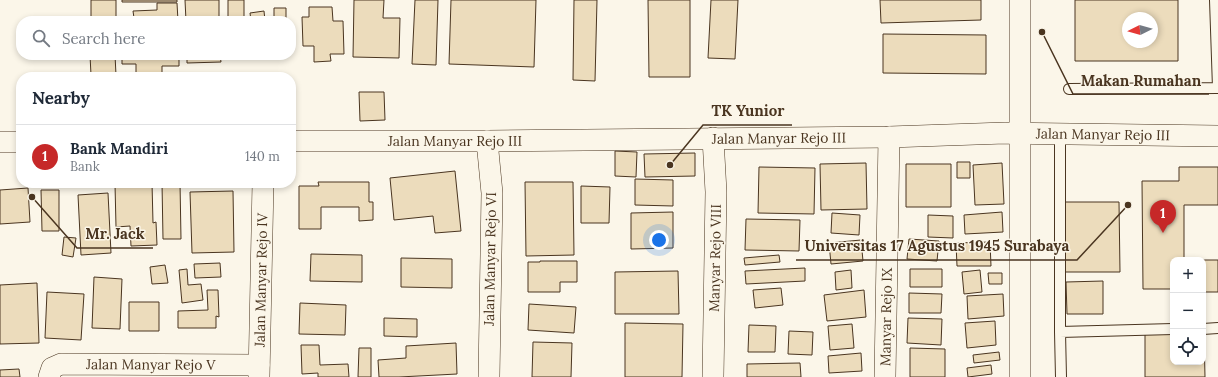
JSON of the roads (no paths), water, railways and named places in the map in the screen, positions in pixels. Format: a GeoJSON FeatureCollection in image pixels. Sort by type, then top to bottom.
{"type":"FeatureCollection","features":[{"type":"Feature","properties":{"kind":"street"},"geometry":{"type":"LineString","coordinates":[[1020,0],[1020,377]]}},
{"type":"Feature","properties":{"kind":"street","name":"Jalan Manyar Rejo III"},"geometry":{"type":"LineString","coordinates":[[296,140],[487,142],[889,137],[1005,133],[1060,135],[1218,136]]}},
{"type":"Feature","properties":{"kind":"street","name":"Manyar Rejo IX"},"geometry":{"type":"LineString","coordinates":[[885,377],[889,137]]}},
{"type":"Feature","properties":{"kind":"street","name":"Manyar Rejo VIII"},"geometry":{"type":"LineString","coordinates":[[713,138],[716,192],[713,377]]}},
{"type":"Feature","properties":{"kind":"street"},"geometry":{"type":"LineString","coordinates":[[0,142],[16,142]]}},
{"type":"Feature","properties":{"kind":"street","name":"Jalan Manyar Rejo VI"},"geometry":{"type":"LineString","coordinates":[[487,142],[492,193],[489,377]]}},
{"type":"Feature","properties":{"kind":"street","name":"Jalan Manyar Rejo IV"},"geometry":{"type":"LineString","coordinates":[[259,371],[263,188]]}},
{"type":"Feature","properties":{"kind":"street","name":"Jalan Manyar Rejo V"},"geometry":{"type":"LineString","coordinates":[[49,377],[52,368],[61,364],[259,371]]}},
{"type":"Feature","properties":{"kind":"lane"},"geometry":{"type":"LineString","coordinates":[[1069,89],[1218,88],[1215,0]]}},
{"type":"Feature","properties":{"kind":"lane"},"geometry":{"type":"LineString","coordinates":[[1060,135],[1061,377]]}},
{"type":"Feature","properties":{"kind":"lane"},"geometry":{"type":"LineString","coordinates":[[1206,328],[1218,328]]}},
{"type":"Feature","properties":{"kind":"lane"},"geometry":{"type":"LineString","coordinates":[[1060,332],[1170,329]]}},
{"type":"Feature","properties":{"kind":"place","name":"Makan Rumahan"},"geometry":{"type":"Point","coordinates":[1042,32]}},
{"type":"Feature","properties":{"kind":"place","name":"TK Yunior"},"geometry":{"type":"Point","coordinates":[670,165]}},
{"type":"Feature","properties":{"kind":"place","name":"Mr. Jack"},"geometry":{"type":"Point","coordinates":[32,197]}},
{"type":"Feature","properties":{"kind":"place","name":"Universitas 17 Agustus 1945 Surabaya"},"geometry":{"type":"Point","coordinates":[1128,205]}},
{"type":"Feature","properties":{"kind":"place","name":"Bank Mandiri"},"geometry":{"type":"Point","coordinates":[1163,233]}}]}
